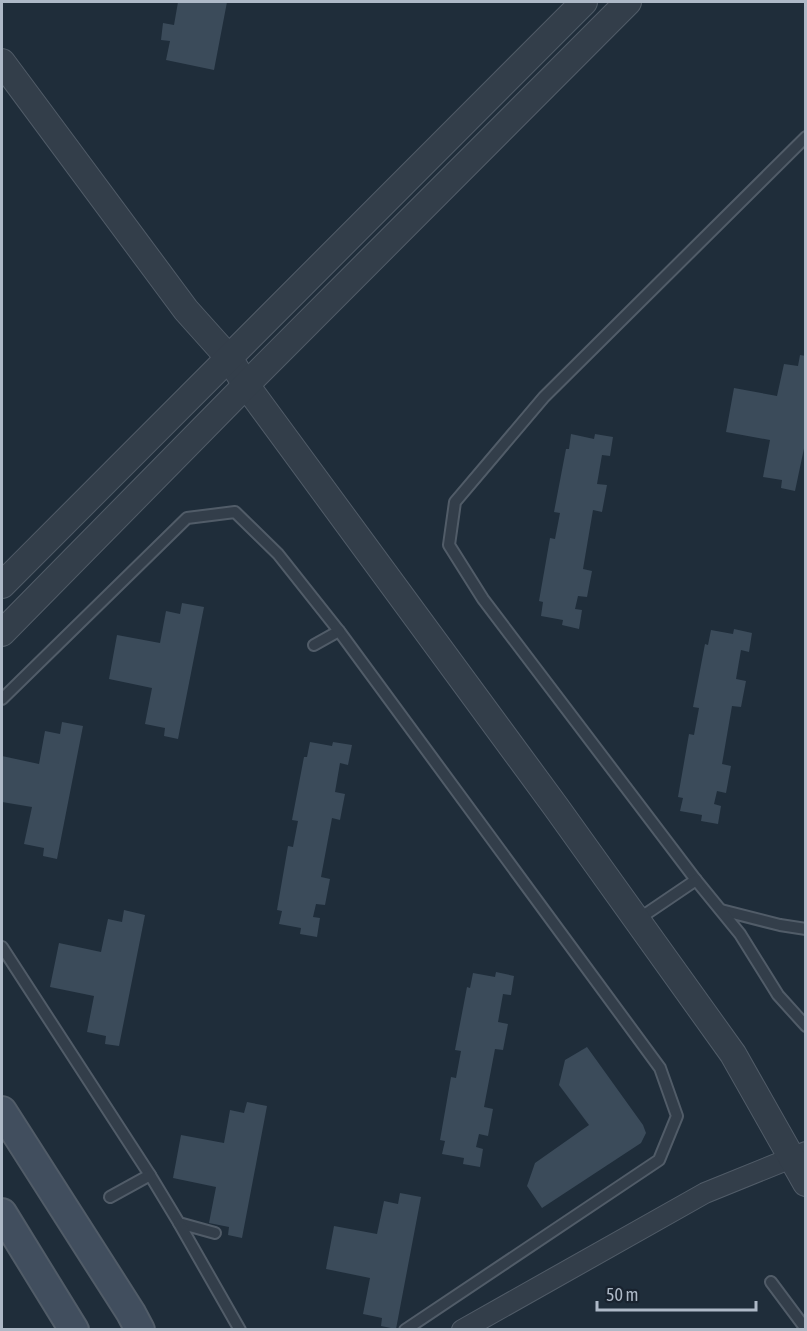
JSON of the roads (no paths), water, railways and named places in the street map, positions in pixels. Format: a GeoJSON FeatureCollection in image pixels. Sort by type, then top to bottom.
{"type":"FeatureCollection","features":[{"type":"Feature","properties":{"kind":"main road"},"geometry":{"type":"LineString","coordinates":[[2,1111],[140,1329]]}},
{"type":"Feature","properties":{"kind":"main road"},"geometry":{"type":"LineString","coordinates":[[2,1213],[74,1329]]}},
{"type":"Feature","properties":{"kind":"street"},"geometry":{"type":"LineString","coordinates":[[2,585],[584,2]]}},
{"type":"Feature","properties":{"kind":"street"},"geometry":{"type":"LineString","coordinates":[[2,633],[628,2]]}},
{"type":"Feature","properties":{"kind":"street"},"geometry":{"type":"LineString","coordinates":[[2,62],[186,310],[229,358],[246,385],[556,807],[733,1054],[799,1155],[806,1183]]}},
{"type":"Feature","properties":{"kind":"street"},"geometry":{"type":"LineString","coordinates":[[462,1329],[705,1194],[799,1155]]}},
{"type":"Feature","properties":{"kind":"lane"},"geometry":{"type":"LineString","coordinates":[[806,136],[544,397],[454,502],[449,545],[477,590],[696,880],[740,934],[778,995],[806,1026]]}},
{"type":"Feature","properties":{"kind":"lane"},"geometry":{"type":"LineString","coordinates":[[2,699],[187,518],[235,512],[278,554],[339,631],[660,1068],[676,1116],[659,1160],[405,1329]]}},
{"type":"Feature","properties":{"kind":"lane"},"geometry":{"type":"LineString","coordinates":[[314,645],[339,631]]}},
{"type":"Feature","properties":{"kind":"lane"},"geometry":{"type":"LineString","coordinates":[[637,920],[696,880]]}},
{"type":"Feature","properties":{"kind":"lane"},"geometry":{"type":"LineString","coordinates":[[720,910],[806,929]]}},
{"type":"Feature","properties":{"kind":"lane"},"geometry":{"type":"LineString","coordinates":[[2,947],[150,1175],[240,1329]]}},
{"type":"Feature","properties":{"kind":"lane"},"geometry":{"type":"LineString","coordinates":[[110,1197],[150,1175]]}},
{"type":"Feature","properties":{"kind":"lane"},"geometry":{"type":"LineString","coordinates":[[179,1223],[215,1233]]}},
{"type":"Feature","properties":{"kind":"lane"},"geometry":{"type":"LineString","coordinates":[[771,1282],[806,1329]]}}]}
